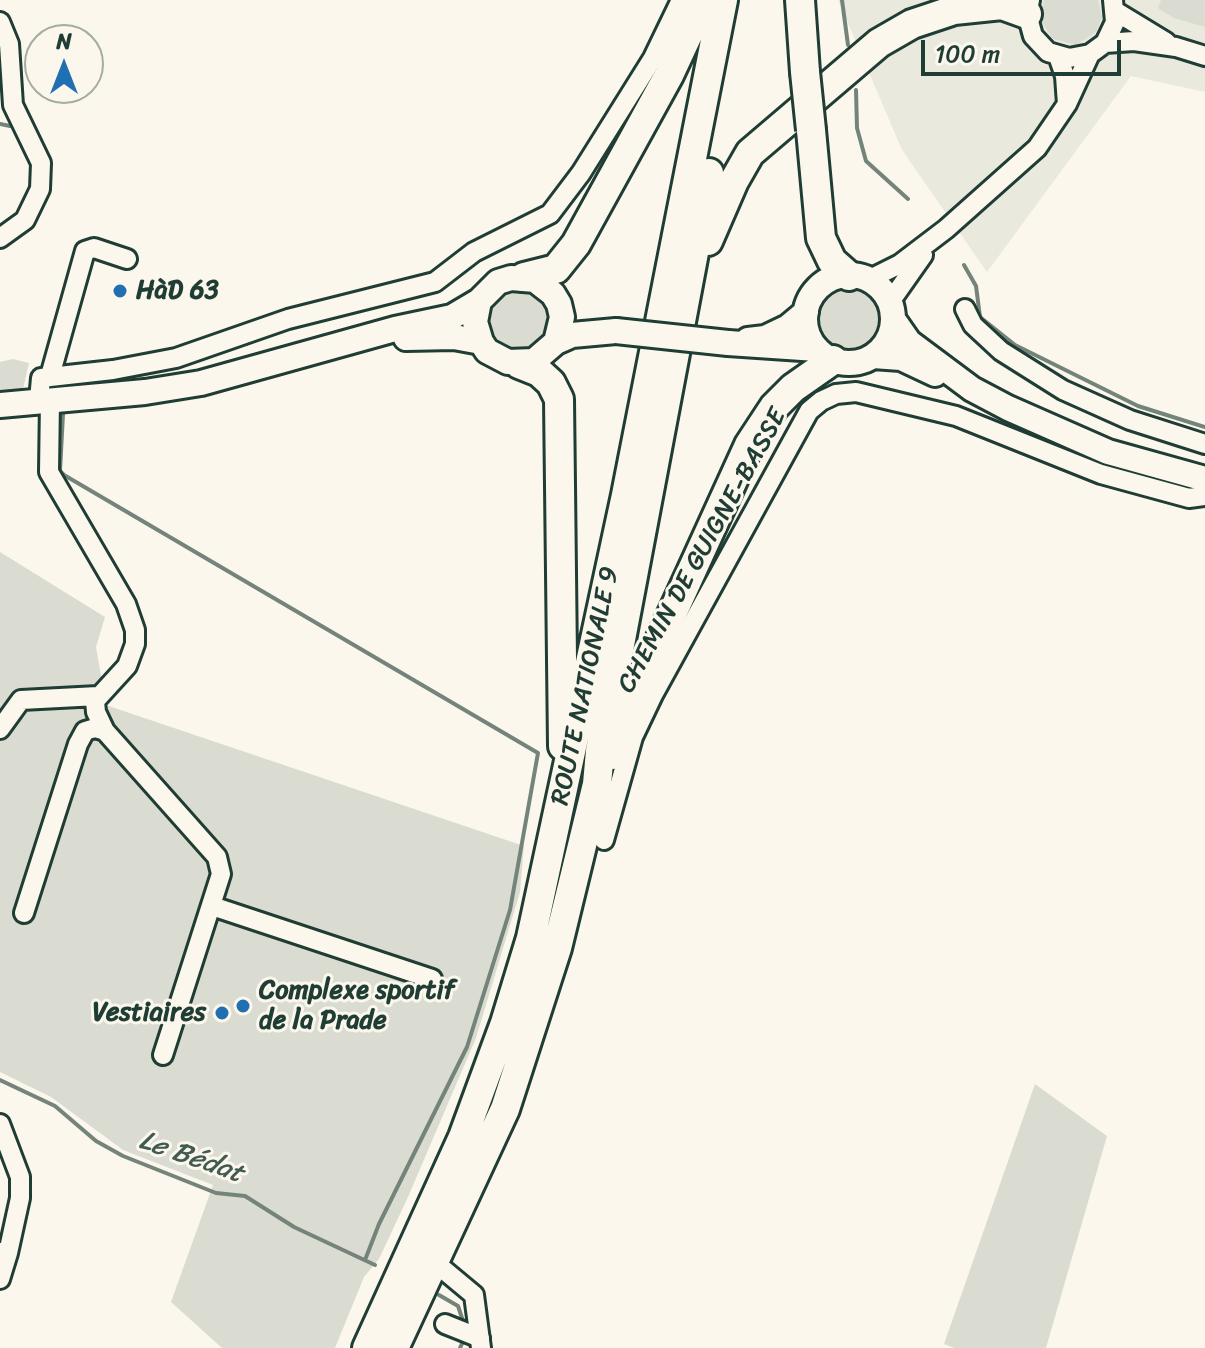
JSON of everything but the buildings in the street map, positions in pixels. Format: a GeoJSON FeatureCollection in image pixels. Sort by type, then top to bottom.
{"type":"FeatureCollection","features":[{"type":"Feature","properties":{"kind":"highway"},"geometry":{"type":"LineString","coordinates":[[524,277],[556,269],[576,244],[669,75],[704,0]]}},
{"type":"Feature","properties":{"kind":"highway","name":"ROUTE NATIONALE 9"},"geometry":{"type":"LineString","coordinates":[[367,1348],[463,1137],[505,1023],[531,938],[626,495],[723,0]]}},
{"type":"Feature","properties":{"kind":"highway","name":"ROUTE NATIONALE 9"},"geometry":{"type":"LineString","coordinates":[[394,1348],[505,1109],[540,1005],[597,784],[600,751],[741,0]]}},
{"type":"Feature","properties":{"kind":"highway"},"geometry":{"type":"LineString","coordinates":[[800,0],[821,238],[832,261],[859,278]]}},
{"type":"Feature","properties":{"kind":"highway"},"geometry":{"type":"LineString","coordinates":[[690,282],[734,181],[750,153],[879,43],[912,24],[954,10],[1002,5],[1028,7]]}},
{"type":"Feature","properties":{"kind":"highway"},"geometry":{"type":"LineString","coordinates":[[597,784],[749,445],[774,407],[825,355]]}},
{"type":"Feature","properties":{"kind":"highway"},"geometry":{"type":"LineString","coordinates":[[519,364],[539,372],[551,383],[559,399],[563,788]]}},
{"type":"Feature","properties":{"kind":"main road"},"geometry":{"type":"LineString","coordinates":[[0,402],[46,392],[175,388],[324,351],[395,329],[452,317],[479,301],[498,282],[524,277],[545,286],[559,304],[576,317],[616,331]]}},
{"type":"Feature","properties":{"kind":"main road"},"geometry":{"type":"LineString","coordinates":[[825,355],[806,326],[810,301],[826,282],[859,278],[891,310],[909,342],[972,389]]}},
{"type":"Feature","properties":{"kind":"main road"},"geometry":{"type":"LineString","coordinates":[[479,301],[475,322],[481,342],[497,358],[519,364],[534,361],[556,342],[572,335],[616,331],[825,355],[861,362],[884,346],[891,310]]}},
{"type":"Feature","properties":{"kind":"main road"},"geometry":{"type":"LineString","coordinates":[[556,342],[561,330],[559,304]]}},
{"type":"Feature","properties":{"kind":"main road"},"geometry":{"type":"LineString","coordinates":[[728,343],[765,338],[788,327],[806,312]]}},
{"type":"Feature","properties":{"kind":"main road"},"geometry":{"type":"LineString","coordinates":[[324,351],[427,337],[481,342]]}},
{"type":"Feature","properties":{"kind":"main road"},"geometry":{"type":"LineString","coordinates":[[873,356],[901,358],[1108,452],[1205,479]]}},
{"type":"Feature","properties":{"kind":"street"},"geometry":{"type":"LineString","coordinates":[[46,392],[113,370],[176,358],[288,319],[435,282],[474,252],[550,214],[581,173],[653,58],[681,0]]}},
{"type":"Feature","properties":{"kind":"street"},"geometry":{"type":"LineString","coordinates":[[1114,5],[1176,47]]}},
{"type":"Feature","properties":{"kind":"street"},"geometry":{"type":"LineString","coordinates":[[859,278],[900,264],[946,229],[1037,148],[1115,22],[1114,5]]}},
{"type":"Feature","properties":{"kind":"street"},"geometry":{"type":"LineString","coordinates":[[1028,7],[1028,25],[1039,45],[1058,56],[1080,58],[1098,48],[1134,41],[1176,47],[1205,56]]}},
{"type":"Feature","properties":{"kind":"street"},"geometry":{"type":"LineString","coordinates":[[0,22],[9,44],[13,105],[41,163],[40,189],[25,220],[0,238]]}},
{"type":"Feature","properties":{"kind":"street"},"geometry":{"type":"LineString","coordinates":[[1058,56],[1065,76],[1067,104]]}},
{"type":"Feature","properties":{"kind":"street"},"geometry":{"type":"LineString","coordinates":[[891,310],[914,265],[946,229]]}},
{"type":"Feature","properties":{"kind":"street"},"geometry":{"type":"LineString","coordinates":[[127,259],[94,248],[85,251],[46,392],[49,472],[126,604],[135,630],[135,644],[127,666],[98,696],[96,712],[105,731],[217,857],[221,874],[163,1055]]}},
{"type":"Feature","properties":{"kind":"street"},"geometry":{"type":"LineString","coordinates":[[965,309],[973,325],[1001,351],[1063,390],[1130,420],[1205,444]]}},
{"type":"Feature","properties":{"kind":"street","name":"CHEMIN DE GUIGNE-BASSE"},"geometry":{"type":"LineString","coordinates":[[604,840],[633,737],[653,695],[809,411],[821,401],[836,394],[856,392],[956,416],[1101,474],[1189,498],[1205,496]]}},
{"type":"Feature","properties":{"kind":"street"},"geometry":{"type":"LineString","coordinates":[[0,701],[98,696]]}},
{"type":"Feature","properties":{"kind":"street"},"geometry":{"type":"LineString","coordinates":[[0,729],[21,700]]}},
{"type":"Feature","properties":{"kind":"street"},"geometry":{"type":"LineString","coordinates":[[24,913],[78,744],[85,731],[95,728],[105,731]]}},
{"type":"Feature","properties":{"kind":"street"},"geometry":{"type":"LineString","coordinates":[[212,906],[432,979]]}},
{"type":"Feature","properties":{"kind":"street"},"geometry":{"type":"LineString","coordinates":[[0,1124],[20,1177],[20,1198],[4,1252],[0,1279]]}},
{"type":"Feature","properties":{"kind":"street"},"geometry":{"type":"LineString","coordinates":[[407,1348],[444,1270],[463,1220],[469,1191]]}},
{"type":"Feature","properties":{"kind":"street"},"geometry":{"type":"LineString","coordinates":[[444,1270],[474,1295],[468,1335]]}},
{"type":"Feature","properties":{"kind":"shaded area"},"geometry":{"type":"Polygon","coordinates":[[[838,0],[1205,0],[1205,92],[1131,76],[987,272],[902,150],[838,0]]]}},
{"type":"Feature","properties":{"kind":"shaded area"},"geometry":{"type":"Polygon","coordinates":[[[1044,0],[1098,0],[1102,17],[1096,32],[1076,45],[1053,39],[1040,19],[1044,0]]]}},
{"type":"Feature","properties":{"kind":"shaded area"},"geometry":{"type":"Polygon","coordinates":[[[1161,0],[1205,0],[1205,27],[1174,18],[1158,8],[1161,0]]]}},
{"type":"Feature","properties":{"kind":"shaded area"},"geometry":{"type":"Polygon","coordinates":[[[512,288],[524,288],[540,297],[547,307],[547,331],[540,341],[524,350],[512,350],[492,336],[487,325],[487,313],[501,293],[512,288]]]}},
{"type":"Feature","properties":{"kind":"shaded area"},"geometry":{"type":"Polygon","coordinates":[[[849,288],[867,294],[875,302],[881,320],[875,338],[867,346],[849,352],[831,346],[823,338],[817,320],[823,302],[831,294],[849,288]]]}},
{"type":"Feature","properties":{"kind":"shaded area"},"geometry":{"type":"Polygon","coordinates":[[[13,359],[29,363],[23,389],[0,391],[0,362],[13,359]]]}},
{"type":"Feature","properties":{"kind":"shaded area","name":"Complexe sportif de la Prade"},"geometry":{"type":"Polygon","coordinates":[[[0,552],[105,617],[96,647],[102,681],[85,698],[524,846],[520,892],[476,1038],[408,1197],[379,1259],[364,1277],[335,1348],[222,1348],[171,1302],[213,1185],[123,1150],[51,1097],[0,1072],[0,552]]]}},
{"type":"Feature","properties":{"kind":"shaded area"},"geometry":{"type":"Polygon","coordinates":[[[1035,1084],[1107,1136],[1046,1348],[954,1348],[944,1344],[1035,1084]]]}},
{"type":"Feature","properties":{"kind":"waterway"},"geometry":{"type":"LineString","coordinates":[[842,0],[848,45]]}},
{"type":"Feature","properties":{"kind":"waterway"},"geometry":{"type":"LineString","coordinates":[[856,90],[857,128],[866,161],[908,199]]}},
{"type":"Feature","properties":{"kind":"waterway"},"geometry":{"type":"LineString","coordinates":[[0,124],[10,126]]}},
{"type":"Feature","properties":{"kind":"waterway"},"geometry":{"type":"LineString","coordinates":[[964,265],[976,286],[980,317],[1015,345],[1138,406],[1205,427]]}},
{"type":"Feature","properties":{"kind":"waterway"},"geometry":{"type":"LineString","coordinates":[[63,414],[60,471],[64,475],[538,753],[510,910],[467,1047],[379,1224],[365,1260]]}},
{"type":"Feature","properties":{"kind":"waterway","name":"Le Bédat"},"geometry":{"type":"LineString","coordinates":[[0,1080],[55,1106],[96,1141],[123,1156],[216,1193],[245,1196],[294,1227],[375,1265]]}},
{"type":"Feature","properties":{"kind":"waterway","name":"Le Bédat"},"geometry":{"type":"LineString","coordinates":[[439,1295],[458,1306],[464,1324]]}},
{"type":"Feature","properties":{"kind":"waterway","name":"Le Bédat"},"geometry":{"type":"LineString","coordinates":[[460,1348],[465,1337]]}},
{"type":"Feature","properties":{"kind":"place","name":"HàD 63"},"geometry":{"type":"Point","coordinates":[120,291]}},
{"type":"Feature","properties":{"kind":"place","name":"Complexe sportif de la Prade"},"geometry":{"type":"Point","coordinates":[243,1006]}},
{"type":"Feature","properties":{"kind":"place","name":"Vestiaires"},"geometry":{"type":"Point","coordinates":[222,1013]}}]}
